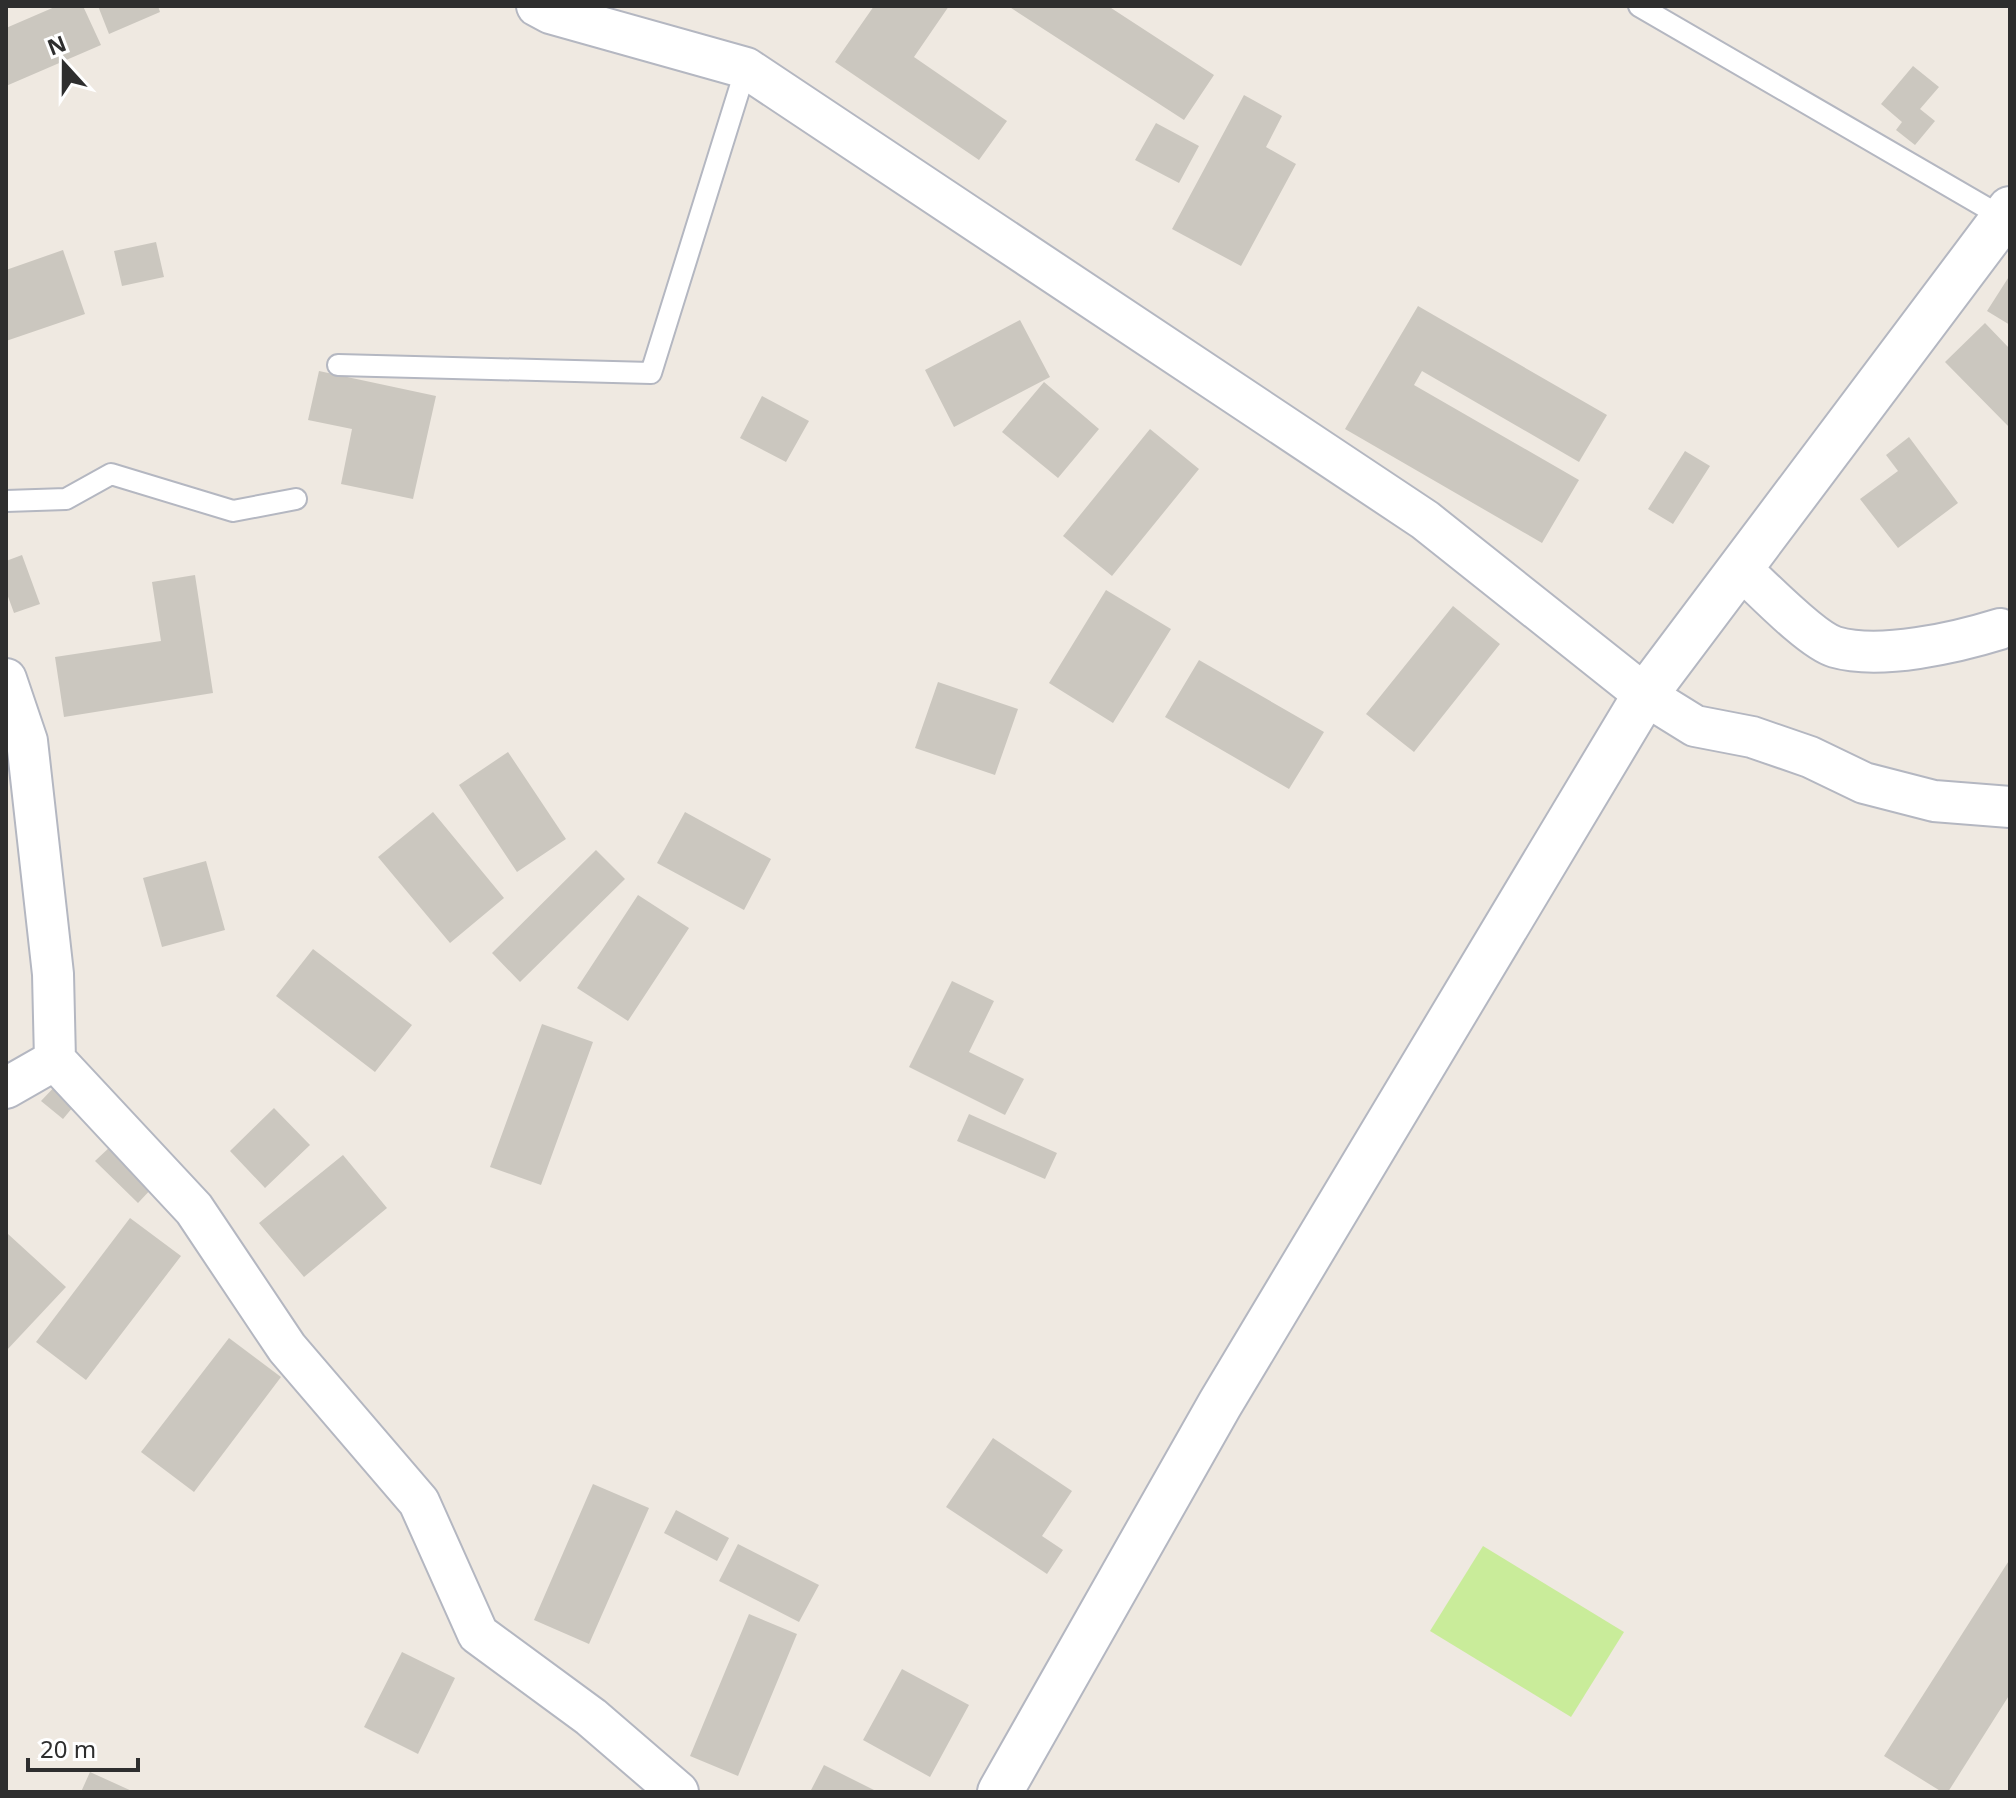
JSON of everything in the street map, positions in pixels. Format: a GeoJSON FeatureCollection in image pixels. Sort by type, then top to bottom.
{"type":"FeatureCollection","features":[{"type":"Feature","properties":{"kind":"street"},"geometry":{"type":"LineString","coordinates":[[547,8],[746,68],[1425,520],[1645,695],[1695,726],[1752,737],[1810,757],[1864,783],[1934,801],[2010,807]]}},
{"type":"Feature","properties":{"kind":"street"},"geometry":{"type":"LineString","coordinates":[[1000,1792],[1220,1404],[1645,695],[2007,213]]}},
{"type":"Feature","properties":{"kind":"street"},"geometry":{"type":"LineString","coordinates":[[1740,568],[1791,616],[1833,647],[1873,651],[1960,640],[2000,629]]}},
{"type":"Feature","properties":{"kind":"street"},"geometry":{"type":"LineString","coordinates":[[6,679],[27,741],[53,974],[55,1060],[194,1209],[287,1348],[419,1502],[478,1634],[591,1717],[678,1792]]}},
{"type":"Feature","properties":{"kind":"street"},"geometry":{"type":"LineString","coordinates":[[6,1088],[55,1060]]}},
{"type":"Feature","properties":{"kind":"lane"},"geometry":{"type":"LineString","coordinates":[[1639,6],[2007,213]]}},
{"type":"Feature","properties":{"kind":"lane"},"geometry":{"type":"LineString","coordinates":[[338,365],[651,373],[746,68]]}},
{"type":"Feature","properties":{"kind":"lane"},"geometry":{"type":"LineString","coordinates":[[6,501],[66,499],[111,474],[233,511],[296,499]]}},
{"type":"Feature","properties":{"kind":"green space"},"geometry":{"type":"Polygon","coordinates":[[[1483,1546],[1624,1632],[1571,1717],[1430,1631],[1483,1546]]]}},
{"type":"Feature","properties":{"kind":"building"},"geometry":{"type":"Polygon","coordinates":[[[57,6],[83,6],[101,45],[6,86],[6,28],[57,6]]]}},
{"type":"Feature","properties":{"kind":"building"},"geometry":{"type":"Polygon","coordinates":[[[98,6],[158,6],[160,12],[109,34],[98,6]]]}},
{"type":"Feature","properties":{"kind":"building"},"geometry":{"type":"Polygon","coordinates":[[[874,6],[949,6],[914,57],[1007,121],[979,160],[835,62],[874,6]]]}},
{"type":"Feature","properties":{"kind":"building"},"geometry":{"type":"Polygon","coordinates":[[[1008,6],[1108,6],[1214,75],[1184,120],[1008,6]]]}},
{"type":"Feature","properties":{"kind":"building"},"geometry":{"type":"Polygon","coordinates":[[[1913,66],[1939,87],[1920,109],[1935,121],[1915,145],[1896,130],[1902,122],[1881,104],[1913,66]]]}},
{"type":"Feature","properties":{"kind":"building"},"geometry":{"type":"Polygon","coordinates":[[[1244,95],[1282,116],[1266,147],[1296,164],[1241,266],[1172,229],[1244,95]]]}},
{"type":"Feature","properties":{"kind":"building"},"geometry":{"type":"Polygon","coordinates":[[[1156,123],[1199,146],[1179,183],[1135,160],[1156,123]]]}},
{"type":"Feature","properties":{"kind":"building"},"geometry":{"type":"Polygon","coordinates":[[[156,242],[164,277],[122,286],[114,251],[156,242]]]}},
{"type":"Feature","properties":{"kind":"building"},"geometry":{"type":"Polygon","coordinates":[[[63,250],[85,314],[6,341],[6,270],[63,250]]]}},
{"type":"Feature","properties":{"kind":"building"},"geometry":{"type":"Polygon","coordinates":[[[2010,275],[2010,325],[1987,311],[2010,275]]]}},
{"type":"Feature","properties":{"kind":"building"},"geometry":{"type":"Polygon","coordinates":[[[1418,306],[1607,415],[1579,462],[1422,371],[1414,385],[1579,480],[1542,543],[1345,429],[1418,306]]]}},
{"type":"Feature","properties":{"kind":"building"},"geometry":{"type":"Polygon","coordinates":[[[1020,320],[1050,377],[954,427],[925,370],[1020,320]]]}},
{"type":"Feature","properties":{"kind":"building"},"geometry":{"type":"Polygon","coordinates":[[[1985,323],[2010,349],[2010,428],[1945,362],[1985,323]]]}},
{"type":"Feature","properties":{"kind":"building"},"geometry":{"type":"Polygon","coordinates":[[[319,371],[436,396],[413,499],[341,484],[352,429],[308,420],[319,371]]]}},
{"type":"Feature","properties":{"kind":"building"},"geometry":{"type":"Polygon","coordinates":[[[1044,382],[1099,429],[1058,478],[1002,432],[1044,382]]]}},
{"type":"Feature","properties":{"kind":"building"},"geometry":{"type":"Polygon","coordinates":[[[762,396],[809,421],[786,462],[740,438],[762,396]]]}},
{"type":"Feature","properties":{"kind":"building"},"geometry":{"type":"Polygon","coordinates":[[[1150,429],[1199,469],[1112,576],[1063,536],[1150,429]]]}},
{"type":"Feature","properties":{"kind":"building"},"geometry":{"type":"Polygon","coordinates":[[[1909,437],[1958,503],[1898,548],[1860,499],[1898,471],[1886,455],[1909,437]]]}},
{"type":"Feature","properties":{"kind":"building"},"geometry":{"type":"Polygon","coordinates":[[[1685,451],[1710,466],[1673,524],[1648,509],[1685,451]]]}},
{"type":"Feature","properties":{"kind":"building"},"geometry":{"type":"Polygon","coordinates":[[[22,555],[40,604],[14,613],[6,591],[6,561],[22,555]]]}},
{"type":"Feature","properties":{"kind":"building"},"geometry":{"type":"Polygon","coordinates":[[[195,575],[213,693],[64,717],[55,657],[161,641],[152,582],[195,575]]]}},
{"type":"Feature","properties":{"kind":"building"},"geometry":{"type":"Polygon","coordinates":[[[1106,590],[1171,629],[1113,723],[1049,683],[1106,590]]]}},
{"type":"Feature","properties":{"kind":"building"},"geometry":{"type":"Polygon","coordinates":[[[1453,606],[1500,644],[1414,752],[1366,714],[1453,606]]]}},
{"type":"Feature","properties":{"kind":"building"},"geometry":{"type":"Polygon","coordinates":[[[1199,660],[1324,732],[1289,789],[1165,717],[1199,660]]]}},
{"type":"Feature","properties":{"kind":"building"},"geometry":{"type":"Polygon","coordinates":[[[938,682],[1018,709],[995,775],[915,748],[938,682]]]}},
{"type":"Feature","properties":{"kind":"building"},"geometry":{"type":"Polygon","coordinates":[[[508,752],[566,839],[517,872],[459,785],[508,752]]]}},
{"type":"Feature","properties":{"kind":"building"},"geometry":{"type":"Polygon","coordinates":[[[433,812],[504,898],[450,943],[378,857],[433,812]]]}},
{"type":"Feature","properties":{"kind":"building"},"geometry":{"type":"Polygon","coordinates":[[[685,812],[771,859],[744,910],[657,863],[685,812]]]}},
{"type":"Feature","properties":{"kind":"building"},"geometry":{"type":"Polygon","coordinates":[[[596,850],[625,879],[520,982],[492,953],[596,850]]]}},
{"type":"Feature","properties":{"kind":"building"},"geometry":{"type":"Polygon","coordinates":[[[206,861],[225,930],[162,947],[143,878],[206,861]]]}},
{"type":"Feature","properties":{"kind":"building"},"geometry":{"type":"Polygon","coordinates":[[[638,895],[689,928],[628,1021],[577,988],[638,895]]]}},
{"type":"Feature","properties":{"kind":"building"},"geometry":{"type":"Polygon","coordinates":[[[313,949],[412,1025],[375,1072],[276,996],[313,949]]]}},
{"type":"Feature","properties":{"kind":"building"},"geometry":{"type":"Polygon","coordinates":[[[952,981],[994,1001],[969,1052],[1024,1079],[1005,1115],[909,1067],[952,981]]]}},
{"type":"Feature","properties":{"kind":"building"},"geometry":{"type":"Polygon","coordinates":[[[542,1024],[593,1042],[541,1185],[490,1167],[542,1024]]]}},
{"type":"Feature","properties":{"kind":"building"},"geometry":{"type":"Polygon","coordinates":[[[58,1083],[78,1101],[63,1119],[41,1101],[58,1083]]]}},
{"type":"Feature","properties":{"kind":"building"},"geometry":{"type":"Polygon","coordinates":[[[274,1108],[310,1145],[265,1188],[230,1151],[274,1108]]]}},
{"type":"Feature","properties":{"kind":"building"},"geometry":{"type":"Polygon","coordinates":[[[969,1114],[1057,1153],[1045,1179],[957,1141],[969,1114]]]}},
{"type":"Feature","properties":{"kind":"building"},"geometry":{"type":"Polygon","coordinates":[[[112,1145],[154,1186],[138,1203],[95,1161],[112,1145]]]}},
{"type":"Feature","properties":{"kind":"building"},"geometry":{"type":"Polygon","coordinates":[[[343,1155],[387,1208],[304,1277],[259,1223],[343,1155]]]}},
{"type":"Feature","properties":{"kind":"building"},"geometry":{"type":"Polygon","coordinates":[[[130,1218],[181,1256],[86,1380],[36,1342],[130,1218]]]}},
{"type":"Feature","properties":{"kind":"building"},"geometry":{"type":"Polygon","coordinates":[[[8,1234],[66,1287],[6,1351],[6,1236],[8,1234]]]}},
{"type":"Feature","properties":{"kind":"building"},"geometry":{"type":"Polygon","coordinates":[[[229,1338],[281,1377],[194,1492],[141,1452],[229,1338]]]}},
{"type":"Feature","properties":{"kind":"building"},"geometry":{"type":"Polygon","coordinates":[[[993,1438],[1072,1491],[1042,1536],[1063,1550],[1047,1574],[946,1507],[993,1438]]]}},
{"type":"Feature","properties":{"kind":"building"},"geometry":{"type":"Polygon","coordinates":[[[593,1484],[649,1508],[589,1644],[534,1620],[593,1484]]]}},
{"type":"Feature","properties":{"kind":"building"},"geometry":{"type":"Polygon","coordinates":[[[676,1510],[729,1538],[717,1561],[664,1533],[676,1510]]]}},
{"type":"Feature","properties":{"kind":"building"},"geometry":{"type":"Polygon","coordinates":[[[738,1544],[819,1585],[799,1622],[719,1581],[738,1544]]]}},
{"type":"Feature","properties":{"kind":"building"},"geometry":{"type":"Polygon","coordinates":[[[2010,1559],[2010,1694],[1948,1792],[1942,1792],[1884,1756],[2010,1559]]]}},
{"type":"Feature","properties":{"kind":"building"},"geometry":{"type":"Polygon","coordinates":[[[749,1614],[797,1634],[738,1776],[690,1756],[749,1614]]]}},
{"type":"Feature","properties":{"kind":"building"},"geometry":{"type":"Polygon","coordinates":[[[402,1652],[455,1678],[418,1754],[364,1727],[402,1652]]]}},
{"type":"Feature","properties":{"kind":"building"},"geometry":{"type":"Polygon","coordinates":[[[902,1669],[969,1705],[930,1777],[863,1740],[902,1669]]]}},
{"type":"Feature","properties":{"kind":"building"},"geometry":{"type":"Polygon","coordinates":[[[824,1765],[878,1792],[810,1792],[824,1765]]]}},
{"type":"Feature","properties":{"kind":"building"},"geometry":{"type":"Polygon","coordinates":[[[90,1772],[134,1792],[81,1792],[90,1772]]]}}]}
